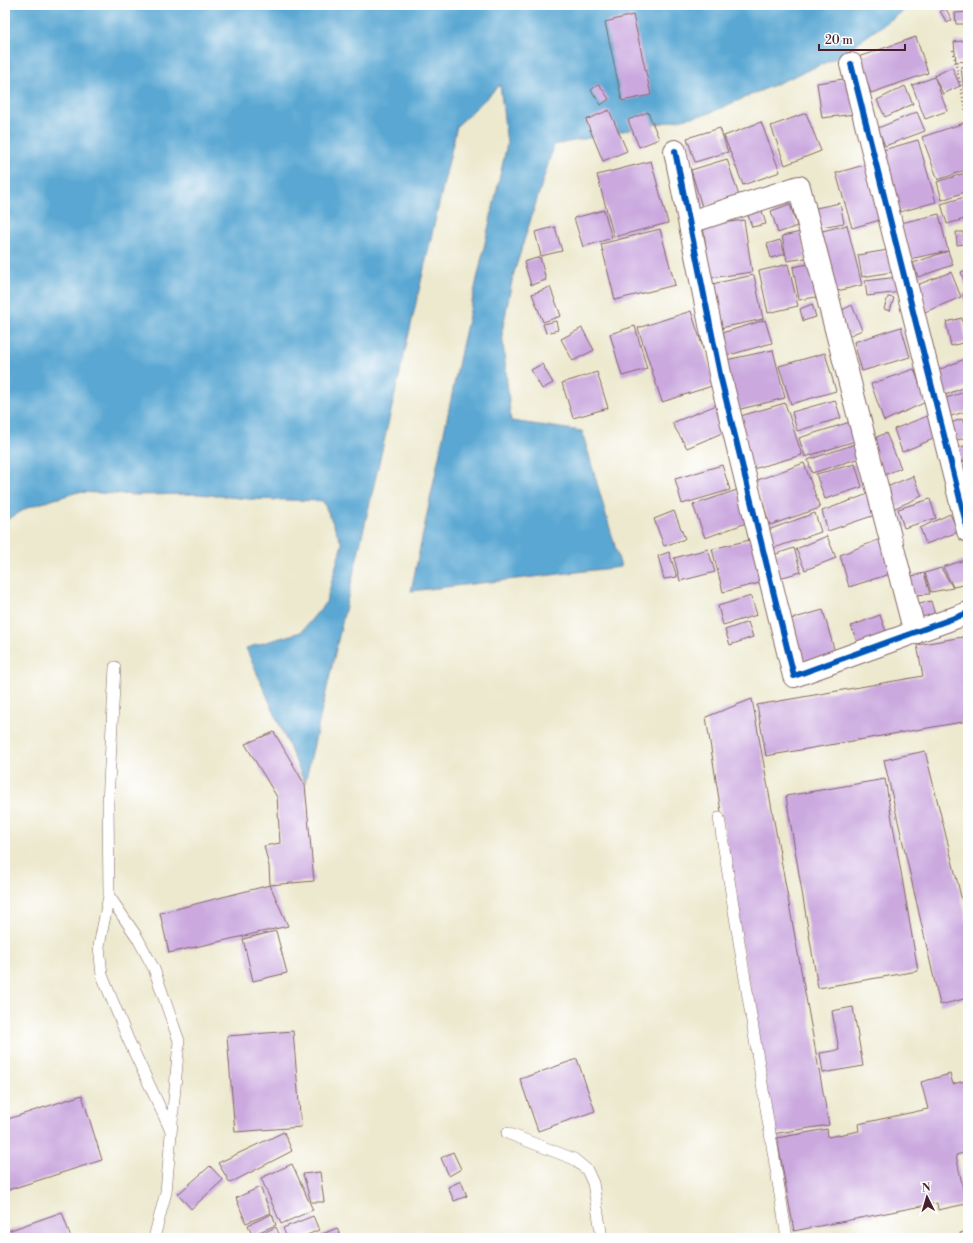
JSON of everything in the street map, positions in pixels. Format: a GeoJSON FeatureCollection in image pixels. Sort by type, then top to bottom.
{"type":"FeatureCollection","features":[{"type":"Feature","properties":{"kind":"street"},"geometry":{"type":"LineString","coordinates":[[851,64],[968,531]]}},
{"type":"Feature","properties":{"kind":"street"},"geometry":{"type":"LineString","coordinates":[[676,151],[722,379],[794,676],[968,613]]}},
{"type":"Feature","properties":{"kind":"street"},"geometry":{"type":"LineString","coordinates":[[690,222],[799,187],[914,633]]}},
{"type":"Feature","properties":{"kind":"lane"},"geometry":{"type":"LineString","coordinates":[[115,667],[108,802],[109,896],[99,946],[102,975],[128,1039],[170,1130]]}},
{"type":"Feature","properties":{"kind":"lane"},"geometry":{"type":"LineString","coordinates":[[719,818],[787,1238]]}},
{"type":"Feature","properties":{"kind":"lane"},"geometry":{"type":"LineString","coordinates":[[109,896],[137,937],[154,969],[179,1041],[170,1130],[166,1192],[154,1238]]}},
{"type":"Feature","properties":{"kind":"lane"},"geometry":{"type":"LineString","coordinates":[[507,1133],[574,1159],[587,1170],[593,1183],[602,1238]]}},
{"type":"Feature","properties":{"kind":"path"},"geometry":{"type":"LineString","coordinates":[[953,50],[968,122]]}},
{"type":"Feature","properties":{"kind":"water"},"geometry":{"type":"Polygon","coordinates":[[[5,5],[912,5],[834,59],[707,114],[554,145],[513,276],[502,332],[511,421],[582,431],[621,567],[411,591],[461,351],[507,144],[500,85],[457,126],[305,783],[246,648],[301,632],[326,602],[342,544],[323,501],[249,499],[199,494],[137,495],[78,492],[29,507],[5,521],[5,5]]]}},
{"type":"Feature","properties":{"kind":"building"},"geometry":{"type":"Polygon","coordinates":[[[946,9],[952,20],[947,23],[940,11],[946,9]]]}},
{"type":"Feature","properties":{"kind":"building"},"geometry":{"type":"Polygon","coordinates":[[[968,12],[968,24],[956,24],[955,13],[968,12]]]}},
{"type":"Feature","properties":{"kind":"building"},"geometry":{"type":"Polygon","coordinates":[[[633,15],[651,95],[622,101],[605,22],[633,15]]]}},
{"type":"Feature","properties":{"kind":"building"},"geometry":{"type":"Polygon","coordinates":[[[916,37],[928,73],[871,93],[858,57],[916,37]]]}},
{"type":"Feature","properties":{"kind":"building"},"geometry":{"type":"Polygon","coordinates":[[[968,40],[968,61],[956,62],[954,42],[968,40]]]}},
{"type":"Feature","properties":{"kind":"building"},"geometry":{"type":"Polygon","coordinates":[[[968,66],[968,93],[964,93],[961,67],[968,66]]]}},
{"type":"Feature","properties":{"kind":"building"},"geometry":{"type":"Polygon","coordinates":[[[952,67],[960,86],[943,94],[935,78],[947,111],[925,119],[912,85],[935,77],[934,76],[952,67]]]}},
{"type":"Feature","properties":{"kind":"building"},"geometry":{"type":"Polygon","coordinates":[[[850,78],[855,114],[822,118],[817,83],[850,78]]]}},
{"type":"Feature","properties":{"kind":"building"},"geometry":{"type":"Polygon","coordinates":[[[599,84],[609,99],[601,105],[591,90],[599,84]]]}},
{"type":"Feature","properties":{"kind":"building"},"geometry":{"type":"Polygon","coordinates":[[[905,86],[913,104],[885,117],[877,100],[905,86]]]}},
{"type":"Feature","properties":{"kind":"building"},"geometry":{"type":"Polygon","coordinates":[[[609,110],[627,151],[603,161],[586,120],[609,110]]]}},
{"type":"Feature","properties":{"kind":"building"},"geometry":{"type":"Polygon","coordinates":[[[648,112],[659,139],[639,147],[628,120],[648,112]]]}},
{"type":"Feature","properties":{"kind":"building"},"geometry":{"type":"Polygon","coordinates":[[[917,112],[925,131],[885,146],[878,128],[917,112]]]}},
{"type":"Feature","properties":{"kind":"building"},"geometry":{"type":"Polygon","coordinates":[[[806,113],[821,151],[785,165],[771,126],[806,113]]]}},
{"type":"Feature","properties":{"kind":"building"},"geometry":{"type":"Polygon","coordinates":[[[761,122],[780,172],[743,185],[724,136],[761,122]]]}},
{"type":"Feature","properties":{"kind":"building"},"geometry":{"type":"Polygon","coordinates":[[[964,123],[968,137],[968,169],[938,180],[922,137],[964,123]]]}},
{"type":"Feature","properties":{"kind":"building"},"geometry":{"type":"Polygon","coordinates":[[[720,128],[728,152],[695,162],[687,138],[720,128]]]}},
{"type":"Feature","properties":{"kind":"building"},"geometry":{"type":"Polygon","coordinates":[[[918,140],[936,202],[900,212],[883,150],[918,140]]]}},
{"type":"Feature","properties":{"kind":"building"},"geometry":{"type":"Polygon","coordinates":[[[727,159],[739,196],[702,207],[691,170],[727,159]]]}},
{"type":"Feature","properties":{"kind":"building"},"geometry":{"type":"Polygon","coordinates":[[[651,161],[668,223],[614,237],[597,175],[651,161]]]}},
{"type":"Feature","properties":{"kind":"building"},"geometry":{"type":"Polygon","coordinates":[[[871,163],[887,218],[852,228],[836,173],[871,163]]]}},
{"type":"Feature","properties":{"kind":"building"},"geometry":{"type":"Polygon","coordinates":[[[968,172],[968,191],[942,200],[937,182],[968,172]]]}},
{"type":"Feature","properties":{"kind":"building"},"geometry":{"type":"Polygon","coordinates":[[[968,196],[968,218],[947,224],[941,204],[968,196]]]}},
{"type":"Feature","properties":{"kind":"building"},"geometry":{"type":"Polygon","coordinates":[[[840,203],[844,223],[815,228],[811,209],[840,203]]]}},
{"type":"Feature","properties":{"kind":"building"},"geometry":{"type":"Polygon","coordinates":[[[790,204],[797,226],[778,233],[771,211],[790,204]]]}},
{"type":"Feature","properties":{"kind":"building"},"geometry":{"type":"Polygon","coordinates":[[[604,210],[612,238],[583,247],[574,218],[604,210]]]}},
{"type":"Feature","properties":{"kind":"building"},"geometry":{"type":"Polygon","coordinates":[[[762,211],[766,224],[752,227],[748,215],[762,211]]]}},
{"type":"Feature","properties":{"kind":"building"},"geometry":{"type":"Polygon","coordinates":[[[939,214],[948,251],[909,259],[901,223],[939,214]]]}},
{"type":"Feature","properties":{"kind":"building"},"geometry":{"type":"Polygon","coordinates":[[[744,220],[752,272],[710,278],[703,226],[744,220]]]}},
{"type":"Feature","properties":{"kind":"building"},"geometry":{"type":"Polygon","coordinates":[[[847,225],[862,285],[829,293],[814,233],[847,225]]]}},
{"type":"Feature","properties":{"kind":"building"},"geometry":{"type":"Polygon","coordinates":[[[555,227],[562,251],[541,256],[535,232],[555,227]]]}},
{"type":"Feature","properties":{"kind":"building"},"geometry":{"type":"Polygon","coordinates":[[[660,229],[675,285],[615,300],[601,244],[660,229]]]}},
{"type":"Feature","properties":{"kind":"building"},"geometry":{"type":"Polygon","coordinates":[[[801,232],[806,258],[787,261],[782,236],[801,232]]]}},
{"type":"Feature","properties":{"kind":"building"},"geometry":{"type":"Polygon","coordinates":[[[956,232],[963,232],[964,244],[957,245],[956,232]]]}},
{"type":"Feature","properties":{"kind":"building"},"geometry":{"type":"Polygon","coordinates":[[[780,240],[785,254],[771,258],[767,244],[780,240]]]}},
{"type":"Feature","properties":{"kind":"building"},"geometry":{"type":"Polygon","coordinates":[[[888,250],[892,272],[862,277],[858,255],[888,250]]]}},
{"type":"Feature","properties":{"kind":"building"},"geometry":{"type":"Polygon","coordinates":[[[948,251],[953,265],[918,277],[913,263],[948,251]]]}},
{"type":"Feature","properties":{"kind":"building"},"geometry":{"type":"Polygon","coordinates":[[[540,257],[546,280],[531,285],[524,262],[540,257]]]}},
{"type":"Feature","properties":{"kind":"building"},"geometry":{"type":"Polygon","coordinates":[[[788,264],[798,306],[768,313],[759,271],[788,264]]]}},
{"type":"Feature","properties":{"kind":"building"},"geometry":{"type":"Polygon","coordinates":[[[809,264],[816,297],[799,300],[793,267],[809,264]]]}},
{"type":"Feature","properties":{"kind":"building"},"geometry":{"type":"Polygon","coordinates":[[[968,269],[968,287],[966,287],[961,272],[968,269]]]}},
{"type":"Feature","properties":{"kind":"building"},"geometry":{"type":"Polygon","coordinates":[[[951,272],[961,297],[925,312],[914,286],[951,272]]]}},
{"type":"Feature","properties":{"kind":"building"},"geometry":{"type":"Polygon","coordinates":[[[754,275],[763,319],[721,328],[712,284],[754,275]]]}},
{"type":"Feature","properties":{"kind":"building"},"geometry":{"type":"Polygon","coordinates":[[[898,277],[901,292],[867,296],[865,281],[898,277]]]}},
{"type":"Feature","properties":{"kind":"building"},"geometry":{"type":"Polygon","coordinates":[[[550,287],[561,316],[543,322],[532,294],[550,287]]]}},
{"type":"Feature","properties":{"kind":"building"},"geometry":{"type":"Polygon","coordinates":[[[968,293],[968,313],[967,313],[963,294],[968,293]]]}},
{"type":"Feature","properties":{"kind":"building"},"geometry":{"type":"Polygon","coordinates":[[[888,297],[894,298],[890,311],[884,309],[888,297]]]}},
{"type":"Feature","properties":{"kind":"building"},"geometry":{"type":"Polygon","coordinates":[[[812,304],[816,317],[803,321],[800,309],[812,304]]]}},
{"type":"Feature","properties":{"kind":"building"},"geometry":{"type":"Polygon","coordinates":[[[852,305],[862,330],[846,337],[836,313],[852,305]]]}},
{"type":"Feature","properties":{"kind":"building"},"geometry":{"type":"Polygon","coordinates":[[[691,311],[715,385],[662,402],[638,328],[691,311]]]}},
{"type":"Feature","properties":{"kind":"building"},"geometry":{"type":"Polygon","coordinates":[[[962,318],[966,342],[951,346],[946,322],[962,318]]]}},
{"type":"Feature","properties":{"kind":"building"},"geometry":{"type":"Polygon","coordinates":[[[765,320],[772,343],[722,357],[715,335],[765,320]]]}},
{"type":"Feature","properties":{"kind":"building"},"geometry":{"type":"Polygon","coordinates":[[[556,321],[558,330],[546,333],[543,324],[556,321]]]}},
{"type":"Feature","properties":{"kind":"building"},"geometry":{"type":"Polygon","coordinates":[[[635,326],[647,369],[622,376],[610,334],[635,326]]]}},
{"type":"Feature","properties":{"kind":"building"},"geometry":{"type":"Polygon","coordinates":[[[901,327],[910,357],[862,371],[854,342],[901,327]]]}},
{"type":"Feature","properties":{"kind":"building"},"geometry":{"type":"Polygon","coordinates":[[[582,328],[594,350],[573,361],[561,339],[582,328]]]}},
{"type":"Feature","properties":{"kind":"building"},"geometry":{"type":"Polygon","coordinates":[[[773,350],[785,398],[733,411],[721,361],[773,350]]]}},
{"type":"Feature","properties":{"kind":"building"},"geometry":{"type":"Polygon","coordinates":[[[825,353],[836,391],[791,404],[779,366],[825,353]]]}},
{"type":"Feature","properties":{"kind":"building"},"geometry":{"type":"Polygon","coordinates":[[[967,358],[968,386],[945,395],[936,371],[967,358]]]}},
{"type":"Feature","properties":{"kind":"building"},"geometry":{"type":"Polygon","coordinates":[[[542,364],[553,383],[542,389],[531,370],[542,364]]]}},
{"type":"Feature","properties":{"kind":"building"},"geometry":{"type":"Polygon","coordinates":[[[914,369],[926,402],[884,421],[871,384],[914,369]]]}},
{"type":"Feature","properties":{"kind":"building"},"geometry":{"type":"Polygon","coordinates":[[[597,372],[608,408],[573,418],[562,383],[597,372]]]}},
{"type":"Feature","properties":{"kind":"building"},"geometry":{"type":"Polygon","coordinates":[[[968,391],[968,411],[951,416],[946,398],[968,391]]]}},
{"type":"Feature","properties":{"kind":"building"},"geometry":{"type":"Polygon","coordinates":[[[835,400],[841,418],[797,431],[792,412],[835,400]]]}},
{"type":"Feature","properties":{"kind":"building"},"geometry":{"type":"Polygon","coordinates":[[[785,403],[802,455],[753,469],[737,417],[785,403]]]}},
{"type":"Feature","properties":{"kind":"building"},"geometry":{"type":"Polygon","coordinates":[[[719,404],[729,430],[687,448],[672,423],[719,404]]]}},
{"type":"Feature","properties":{"kind":"building"},"geometry":{"type":"Polygon","coordinates":[[[930,415],[938,437],[902,452],[894,429],[930,415]]]}},
{"type":"Feature","properties":{"kind":"building"},"geometry":{"type":"Polygon","coordinates":[[[962,419],[968,437],[954,441],[948,424],[962,419]]]}},
{"type":"Feature","properties":{"kind":"building"},"geometry":{"type":"Polygon","coordinates":[[[850,422],[855,441],[805,457],[799,438],[850,422]]]}},
{"type":"Feature","properties":{"kind":"building"},"geometry":{"type":"Polygon","coordinates":[[[886,433],[901,468],[884,475],[870,440],[886,433]]]}},
{"type":"Feature","properties":{"kind":"building"},"geometry":{"type":"Polygon","coordinates":[[[855,444],[860,458],[812,473],[808,460],[855,444]]]}},
{"type":"Feature","properties":{"kind":"building"},"geometry":{"type":"Polygon","coordinates":[[[968,445],[968,460],[958,463],[954,449],[968,445]]]}},
{"type":"Feature","properties":{"kind":"building"},"geometry":{"type":"Polygon","coordinates":[[[804,463],[820,508],[770,525],[755,481],[804,463]]]}},
{"type":"Feature","properties":{"kind":"building"},"geometry":{"type":"Polygon","coordinates":[[[855,464],[862,487],[825,499],[816,474],[855,464]]]}},
{"type":"Feature","properties":{"kind":"building"},"geometry":{"type":"Polygon","coordinates":[[[722,465],[730,490],[682,504],[675,479],[722,465]]]}},
{"type":"Feature","properties":{"kind":"building"},"geometry":{"type":"Polygon","coordinates":[[[968,468],[968,492],[960,471],[968,468]]]}},
{"type":"Feature","properties":{"kind":"building"},"geometry":{"type":"Polygon","coordinates":[[[913,476],[922,496],[893,509],[882,489],[913,476]]]}},
{"type":"Feature","properties":{"kind":"building"},"geometry":{"type":"Polygon","coordinates":[[[737,490],[749,522],[705,538],[693,505],[737,490]]]}},
{"type":"Feature","properties":{"kind":"building"},"geometry":{"type":"Polygon","coordinates":[[[868,494],[875,515],[828,531],[822,511],[868,494]]]}},
{"type":"Feature","properties":{"kind":"building"},"geometry":{"type":"Polygon","coordinates":[[[930,499],[936,518],[904,528],[898,509],[930,499]]]}},
{"type":"Feature","properties":{"kind":"building"},"geometry":{"type":"Polygon","coordinates":[[[674,511],[685,539],[664,546],[654,519],[674,511]]]}},
{"type":"Feature","properties":{"kind":"building"},"geometry":{"type":"Polygon","coordinates":[[[815,513],[821,532],[774,548],[768,530],[815,513]]]}},
{"type":"Feature","properties":{"kind":"building"},"geometry":{"type":"Polygon","coordinates":[[[950,514],[958,532],[926,544],[920,528],[950,514]]]}},
{"type":"Feature","properties":{"kind":"building"},"geometry":{"type":"Polygon","coordinates":[[[827,536],[836,558],[805,570],[796,549],[827,536]]]}},
{"type":"Feature","properties":{"kind":"building"},"geometry":{"type":"Polygon","coordinates":[[[758,538],[768,581],[723,592],[712,549],[758,538]]]}},
{"type":"Feature","properties":{"kind":"building"},"geometry":{"type":"Polygon","coordinates":[[[883,538],[893,573],[849,587],[840,555],[883,538]]]}},
{"type":"Feature","properties":{"kind":"building"},"geometry":{"type":"Polygon","coordinates":[[[794,548],[801,572],[779,578],[773,555],[794,548]]]}},
{"type":"Feature","properties":{"kind":"building"},"geometry":{"type":"Polygon","coordinates":[[[708,549],[715,572],[680,581],[674,558],[708,549]]]}},
{"type":"Feature","properties":{"kind":"building"},"geometry":{"type":"Polygon","coordinates":[[[669,552],[677,577],[664,579],[658,556],[669,552]]]}},
{"type":"Feature","properties":{"kind":"building"},"geometry":{"type":"Polygon","coordinates":[[[968,559],[968,584],[953,587],[943,567],[968,559]]]}},
{"type":"Feature","properties":{"kind":"building"},"geometry":{"type":"Polygon","coordinates":[[[941,568],[953,588],[931,592],[925,573],[941,568]]]}},
{"type":"Feature","properties":{"kind":"building"},"geometry":{"type":"Polygon","coordinates":[[[924,573],[930,594],[913,595],[908,577],[924,573]]]}},
{"type":"Feature","properties":{"kind":"building"},"geometry":{"type":"Polygon","coordinates":[[[751,596],[757,615],[723,625],[718,606],[751,596]]]}},
{"type":"Feature","properties":{"kind":"building"},"geometry":{"type":"Polygon","coordinates":[[[931,601],[937,622],[921,626],[916,605],[931,601]]]}},
{"type":"Feature","properties":{"kind":"building"},"geometry":{"type":"Polygon","coordinates":[[[823,610],[836,656],[798,668],[784,621],[823,610]]]}},
{"type":"Feature","properties":{"kind":"building"},"geometry":{"type":"Polygon","coordinates":[[[880,615],[888,637],[859,647],[851,626],[880,615]]]}},
{"type":"Feature","properties":{"kind":"building"},"geometry":{"type":"Polygon","coordinates":[[[748,622],[753,637],[730,645],[725,630],[748,622]]]}},
{"type":"Feature","properties":{"kind":"building"},"geometry":{"type":"Polygon","coordinates":[[[968,636],[968,721],[766,756],[757,705],[923,676],[917,645],[968,636]]]}},
{"type":"Feature","properties":{"kind":"building"},"geometry":{"type":"Polygon","coordinates":[[[752,699],[829,1125],[772,1134],[706,717],[752,699]]]}},
{"type":"Feature","properties":{"kind":"building"},"geometry":{"type":"Polygon","coordinates":[[[274,732],[305,785],[314,881],[270,885],[269,866],[264,846],[280,843],[277,797],[245,744],[274,732]]]}},
{"type":"Feature","properties":{"kind":"building"},"geometry":{"type":"Polygon","coordinates":[[[925,751],[968,925],[968,998],[940,1005],[884,760],[925,751]]]}},
{"type":"Feature","properties":{"kind":"building"},"geometry":{"type":"Polygon","coordinates":[[[885,779],[918,971],[818,988],[786,796],[885,779]]]}},
{"type":"Feature","properties":{"kind":"building"},"geometry":{"type":"Polygon","coordinates":[[[270,885],[288,926],[169,953],[160,913],[270,885]]]}},
{"type":"Feature","properties":{"kind":"building"},"geometry":{"type":"Polygon","coordinates":[[[276,931],[287,973],[253,981],[243,939],[276,931]]]}},
{"type":"Feature","properties":{"kind":"building"},"geometry":{"type":"Polygon","coordinates":[[[853,1007],[863,1066],[823,1073],[820,1053],[839,1050],[832,1011],[853,1007]]]}},
{"type":"Feature","properties":{"kind":"building"},"geometry":{"type":"Polygon","coordinates":[[[293,1031],[301,1127],[235,1132],[227,1036],[293,1031]]]}},
{"type":"Feature","properties":{"kind":"building"},"geometry":{"type":"Polygon","coordinates":[[[577,1059],[595,1111],[538,1131],[520,1079],[577,1059]]]}},
{"type":"Feature","properties":{"kind":"building"},"geometry":{"type":"Polygon","coordinates":[[[950,1074],[953,1084],[968,1080],[968,1152],[956,1155],[966,1204],[938,1210],[937,1203],[794,1231],[777,1138],[827,1129],[828,1137],[859,1131],[858,1124],[928,1109],[921,1082],[950,1074]]]}},
{"type":"Feature","properties":{"kind":"building"},"geometry":{"type":"Polygon","coordinates":[[[82,1095],[102,1160],[5,1191],[5,1120],[82,1095]]]}},
{"type":"Feature","properties":{"kind":"building"},"geometry":{"type":"Polygon","coordinates":[[[284,1132],[292,1151],[230,1183],[218,1163],[284,1132]]]}},
{"type":"Feature","properties":{"kind":"building"},"geometry":{"type":"Polygon","coordinates":[[[453,1152],[461,1169],[449,1176],[441,1158],[453,1152]]]}},
{"type":"Feature","properties":{"kind":"building"},"geometry":{"type":"Polygon","coordinates":[[[292,1164],[313,1210],[281,1224],[261,1178],[292,1164]]]}},
{"type":"Feature","properties":{"kind":"building"},"geometry":{"type":"Polygon","coordinates":[[[210,1166],[223,1180],[191,1209],[178,1194],[210,1166]]]}},
{"type":"Feature","properties":{"kind":"building"},"geometry":{"type":"Polygon","coordinates":[[[320,1172],[324,1202],[311,1202],[303,1174],[320,1172]]]}},
{"type":"Feature","properties":{"kind":"building"},"geometry":{"type":"Polygon","coordinates":[[[461,1181],[467,1196],[454,1201],[448,1187],[461,1181]]]}},
{"type":"Feature","properties":{"kind":"building"},"geometry":{"type":"Polygon","coordinates":[[[260,1187],[271,1213],[246,1223],[236,1198],[260,1187]]]}},
{"type":"Feature","properties":{"kind":"building"},"geometry":{"type":"Polygon","coordinates":[[[62,1212],[71,1238],[5,1238],[5,1232],[62,1212]]]}},
{"type":"Feature","properties":{"kind":"building"},"geometry":{"type":"Polygon","coordinates":[[[272,1214],[276,1225],[252,1235],[248,1225],[272,1214]]]}},
{"type":"Feature","properties":{"kind":"building"},"geometry":{"type":"Polygon","coordinates":[[[313,1216],[319,1230],[300,1238],[287,1238],[283,1228],[313,1216]]]}},
{"type":"Feature","properties":{"kind":"building"},"geometry":{"type":"Polygon","coordinates":[[[276,1227],[281,1238],[252,1238],[276,1227]]]}},
{"type":"Feature","properties":{"kind":"building"},"geometry":{"type":"Polygon","coordinates":[[[337,1228],[341,1238],[322,1238],[320,1235],[337,1228]]]}},
{"type":"Feature","properties":{"kind":"building"},"geometry":{"type":"Polygon","coordinates":[[[968,1231],[968,1238],[961,1238],[960,1233],[968,1231]]]}},
{"type":"Feature","properties":{"kind":"cycle path"},"geometry":{"type":"LineString","coordinates":[[851,64],[968,531]]}},
{"type":"Feature","properties":{"kind":"cycle path"},"geometry":{"type":"LineString","coordinates":[[675,151],[721,379],[794,676],[968,613]]}}]}
